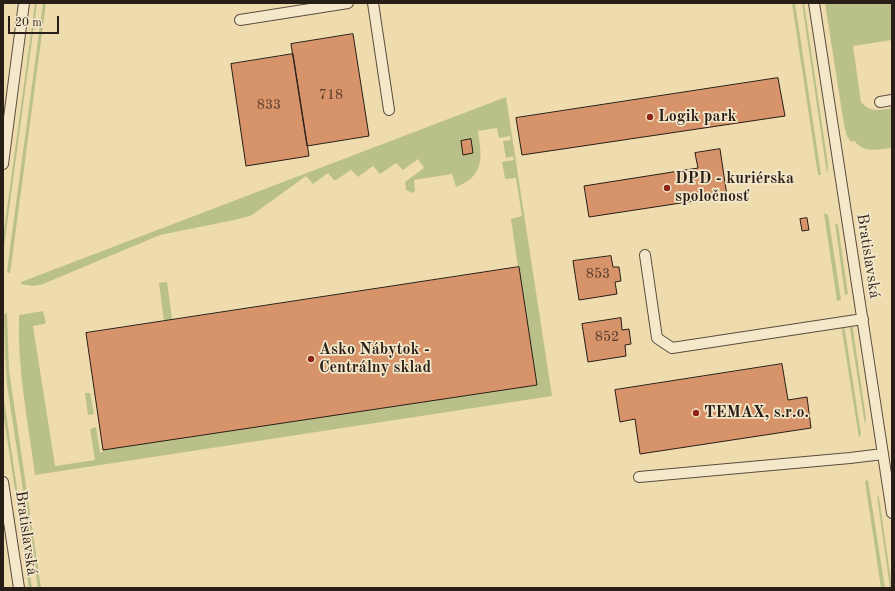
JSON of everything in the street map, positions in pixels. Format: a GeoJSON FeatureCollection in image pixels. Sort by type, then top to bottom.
{"type":"FeatureCollection","features":[{"type":"Feature","properties":{"kind":"lane"},"geometry":{"type":"LineString","coordinates":[[3,164],[24,3]]}},
{"type":"Feature","properties":{"kind":"lane"},"geometry":{"type":"LineString","coordinates":[[240,20],[329,4],[348,3]]}},
{"type":"Feature","properties":{"kind":"lane"},"geometry":{"type":"LineString","coordinates":[[373,3],[389,110]]}},
{"type":"Feature","properties":{"kind":"lane","name":"Bratislavská"},"geometry":{"type":"LineString","coordinates":[[814,3],[892,513]]}},
{"type":"Feature","properties":{"kind":"lane"},"geometry":{"type":"LineString","coordinates":[[880,102],[892,100]]}},
{"type":"Feature","properties":{"kind":"lane"},"geometry":{"type":"LineString","coordinates":[[645,255],[657,338],[672,348],[862,319]]}},
{"type":"Feature","properties":{"kind":"lane"},"geometry":{"type":"LineString","coordinates":[[639,477],[883,454]]}},
{"type":"Feature","properties":{"kind":"lane","name":"Bratislavská"},"geometry":{"type":"LineString","coordinates":[[3,482],[19,588]]}},
{"type":"Feature","properties":{"kind":"green space"},"geometry":{"type":"Polygon","coordinates":[[[35,3],[37,3],[3,254],[3,238],[35,3]]]}},
{"type":"Feature","properties":{"kind":"green space"},"geometry":{"type":"Polygon","coordinates":[[[43,3],[46,3],[10,274],[7,271],[43,3]]]}},
{"type":"Feature","properties":{"kind":"green space"},"geometry":{"type":"Polygon","coordinates":[[[792,3],[795,3],[821,175],[818,175],[792,3]]]}},
{"type":"Feature","properties":{"kind":"green space"},"geometry":{"type":"Polygon","coordinates":[[[802,3],[804,3],[828,165],[827,174],[802,3]]]}},
{"type":"Feature","properties":{"kind":"green space"},"geometry":{"type":"Polygon","coordinates":[[[825,3],[892,3],[892,40],[853,46],[861,102],[868,108],[875,110],[892,108],[892,148],[872,150],[862,148],[855,141],[851,142],[847,136],[825,3]]]}},
{"type":"Feature","properties":{"kind":"green space"},"geometry":{"type":"Polygon","coordinates":[[[506,97],[552,396],[35,475],[21,375],[19,315],[43,311],[46,323],[33,326],[55,466],[95,460],[90,429],[96,427],[100,452],[103,452],[103,450],[537,385],[511,219],[522,216],[516,178],[505,178],[502,162],[514,160],[513,156],[506,158],[503,141],[511,140],[510,136],[499,138],[497,128],[478,131],[480,157],[477,171],[465,183],[456,187],[452,174],[414,180],[415,191],[413,193],[406,190],[405,182],[424,168],[418,159],[403,170],[396,163],[380,174],[373,166],[358,177],[351,170],[334,180],[328,173],[313,184],[306,176],[252,215],[160,235],[43,284],[33,286],[21,284],[21,282],[506,97]]]}},
{"type":"Feature","properties":{"kind":"green space"},"geometry":{"type":"Polygon","coordinates":[[[824,213],[828,215],[841,300],[837,301],[824,213]]]}},
{"type":"Feature","properties":{"kind":"green space"},"geometry":{"type":"Polygon","coordinates":[[[835,223],[838,225],[848,294],[845,295],[835,223]]]}},
{"type":"Feature","properties":{"kind":"green space"},"geometry":{"type":"Polygon","coordinates":[[[167,282],[172,319],[164,321],[159,283],[167,282]]]}},
{"type":"Feature","properties":{"kind":"green space"},"geometry":{"type":"Polygon","coordinates":[[[7,312],[9,370],[41,588],[38,588],[7,385],[4,315],[7,312]]]}},
{"type":"Feature","properties":{"kind":"green space"},"geometry":{"type":"Polygon","coordinates":[[[840,318],[843,318],[861,434],[859,438],[840,318]]]}},
{"type":"Feature","properties":{"kind":"green space"},"geometry":{"type":"Polygon","coordinates":[[[849,322],[852,323],[866,418],[865,425],[849,322]]]}},
{"type":"Feature","properties":{"kind":"green space"},"geometry":{"type":"Polygon","coordinates":[[[3,393],[23,529],[21,529],[3,412],[3,393]]]}},
{"type":"Feature","properties":{"kind":"green space"},"geometry":{"type":"Polygon","coordinates":[[[85,393],[90,393],[94,414],[88,415],[85,393]]]}},
{"type":"Feature","properties":{"kind":"green space"},"geometry":{"type":"Polygon","coordinates":[[[868,480],[885,588],[881,588],[865,481],[868,480]]]}},
{"type":"Feature","properties":{"kind":"green space"},"geometry":{"type":"Polygon","coordinates":[[[877,496],[879,497],[892,588],[890,588],[877,496]]]}},
{"type":"Feature","properties":{"kind":"green space"},"geometry":{"type":"Polygon","coordinates":[[[25,539],[32,588],[29,588],[22,540],[25,539]]]}},
{"type":"Feature","properties":{"kind":"building"},"geometry":{"type":"Polygon","coordinates":[[[353,34],[369,136],[307,146],[291,44],[353,34]]]}},
{"type":"Feature","properties":{"kind":"building"},"geometry":{"type":"Polygon","coordinates":[[[293,54],[309,156],[246,166],[231,64],[293,54]]]}},
{"type":"Feature","properties":{"kind":"building","name":"Logik park"},"geometry":{"type":"Polygon","coordinates":[[[778,78],[785,116],[522,155],[516,118],[778,78]]]}},
{"type":"Feature","properties":{"kind":"building"},"geometry":{"type":"Polygon","coordinates":[[[471,139],[473,153],[463,155],[461,141],[471,139]]]}},
{"type":"Feature","properties":{"kind":"building"},"geometry":{"type":"Polygon","coordinates":[[[720,149],[727,196],[589,217],[584,186],[698,168],[695,153],[720,149]]]}},
{"type":"Feature","properties":{"kind":"building"},"geometry":{"type":"Polygon","coordinates":[[[807,218],[809,230],[802,231],[800,219],[807,218]]]}},
{"type":"Feature","properties":{"kind":"building"},"geometry":{"type":"Polygon","coordinates":[[[611,256],[613,267],[619,267],[621,281],[615,282],[617,294],[579,300],[573,261],[611,256]]]}},
{"type":"Feature","properties":{"kind":"building","name":"Asko Nábytok - Centrálny sklad"},"geometry":{"type":"Polygon","coordinates":[[[519,267],[537,385],[103,450],[86,333],[519,267]]]}},
{"type":"Feature","properties":{"kind":"building"},"geometry":{"type":"Polygon","coordinates":[[[621,318],[622,330],[629,329],[631,344],[625,345],[626,356],[588,362],[582,324],[621,318]]]}},
{"type":"Feature","properties":{"kind":"building"},"geometry":{"type":"Polygon","coordinates":[[[782,364],[788,400],[807,397],[811,428],[640,454],[635,419],[620,422],[615,390],[782,364]]]}},
{"type":"Feature","properties":{"kind":"place","name":"Logik park"},"geometry":{"type":"Point","coordinates":[650,117]}},
{"type":"Feature","properties":{"kind":"place","name":"DPD - kuriérska spoločnosť"},"geometry":{"type":"Point","coordinates":[667,188]}},
{"type":"Feature","properties":{"kind":"place","name":"Asko Nábytok - Centrálny sklad"},"geometry":{"type":"Point","coordinates":[311,359]}},
{"type":"Feature","properties":{"kind":"place","name":"TEMAX, s.r.o."},"geometry":{"type":"Point","coordinates":[696,413]}}]}
